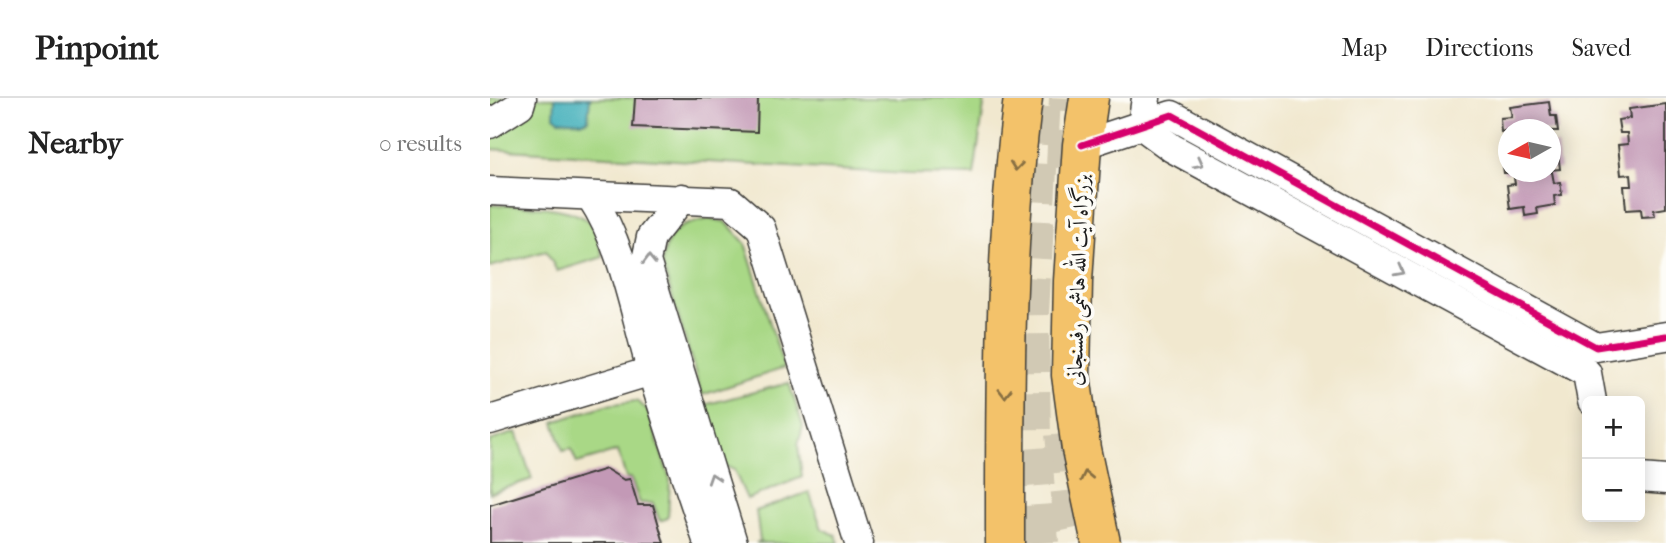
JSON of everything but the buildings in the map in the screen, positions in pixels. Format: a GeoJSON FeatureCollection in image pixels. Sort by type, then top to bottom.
{"type":"FeatureCollection","features":[{"type":"Feature","properties":{"kind":"highway","name":"بزرگراه آیت الله هاشمی رفسنجانی"},"geometry":{"type":"LineString","coordinates":[[1089,98],[1082,145],[1073,281],[1072,375],[1081,449],[1101,543]]}},
{"type":"Feature","properties":{"kind":"highway"},"geometry":{"type":"LineString","coordinates":[[1005,543],[1005,337],[1011,207],[1022,101]]}},
{"type":"Feature","properties":{"kind":"street"},"geometry":{"type":"LineString","coordinates":[[490,124],[520,105],[522,98]]}},
{"type":"Feature","properties":{"kind":"street"},"geometry":{"type":"LineString","coordinates":[[1142,126],[1146,98]]}},
{"type":"Feature","properties":{"kind":"street"},"geometry":{"type":"LineString","coordinates":[[1082,145],[1172,115],[1596,347],[1666,336]]}},
{"type":"Feature","properties":{"kind":"street"},"geometry":{"type":"LineString","coordinates":[[1142,126],[1172,148],[1587,373],[1591,396]]}},
{"type":"Feature","properties":{"kind":"street"},"geometry":{"type":"LineString","coordinates":[[490,191],[731,202],[761,228],[859,543]]}},
{"type":"Feature","properties":{"kind":"street"},"geometry":{"type":"LineString","coordinates":[[591,197],[605,218],[621,265],[733,543]]}},
{"type":"Feature","properties":{"kind":"street"},"geometry":{"type":"LineString","coordinates":[[682,198],[651,237],[646,261],[664,368],[708,543]]}},
{"type":"Feature","properties":{"kind":"street"},"geometry":{"type":"LineString","coordinates":[[490,420],[664,368]]}},
{"type":"Feature","properties":{"kind":"street"},"geometry":{"type":"LineString","coordinates":[[1645,478],[1666,480]]}},
{"type":"Feature","properties":{"kind":"green space"},"geometry":{"type":"Polygon","coordinates":[[[490,98],[985,98],[974,175],[907,174],[490,149],[490,98]]]}},
{"type":"Feature","properties":{"kind":"green space"},"geometry":{"type":"Polygon","coordinates":[[[490,205],[541,207],[579,215],[594,228],[603,257],[557,271],[546,251],[490,267],[490,205]]]}},
{"type":"Feature","properties":{"kind":"green space"},"geometry":{"type":"Polygon","coordinates":[[[711,219],[726,222],[745,243],[784,368],[702,395],[662,263],[668,242],[677,230],[691,223],[711,219]]]}},
{"type":"Feature","properties":{"kind":"green space"},"geometry":{"type":"Polygon","coordinates":[[[789,383],[803,426],[798,445],[802,477],[747,499],[734,470],[722,465],[704,405],[789,383]]]}},
{"type":"Feature","properties":{"kind":"green space"},"geometry":{"type":"Polygon","coordinates":[[[636,401],[647,409],[670,480],[668,518],[660,521],[653,503],[640,503],[631,478],[626,478],[618,451],[577,463],[571,449],[563,451],[554,422],[606,405],[636,401]]]}},
{"type":"Feature","properties":{"kind":"green space"},"geometry":{"type":"Polygon","coordinates":[[[516,432],[532,479],[490,493],[490,441],[516,432]]]}},
{"type":"Feature","properties":{"kind":"green space"},"geometry":{"type":"Polygon","coordinates":[[[809,492],[822,529],[836,535],[839,543],[756,543],[760,541],[756,511],[809,492]]]}},
{"type":"Feature","properties":{"kind":"water"},"geometry":{"type":"Polygon","coordinates":[[[555,98],[590,98],[588,120],[559,120],[554,116],[555,98]]]}},
{"type":"Feature","properties":{"kind":"tunnel"},"geometry":{"type":"LineString","coordinates":[[1040,543],[1032,439],[1030,312],[1042,98]]}},
{"type":"Feature","properties":{"kind":"tunnel"},"geometry":{"type":"LineString","coordinates":[[1065,168],[1068,98]]}},
{"type":"Feature","properties":{"kind":"tunnel"},"geometry":{"type":"LineString","coordinates":[[1064,434],[1072,515],[1078,543]]}},
{"type":"Feature","properties":{"kind":"cycle path"},"geometry":{"type":"LineString","coordinates":[[1082,145],[1172,115],[1596,347],[1666,336]]}}]}
